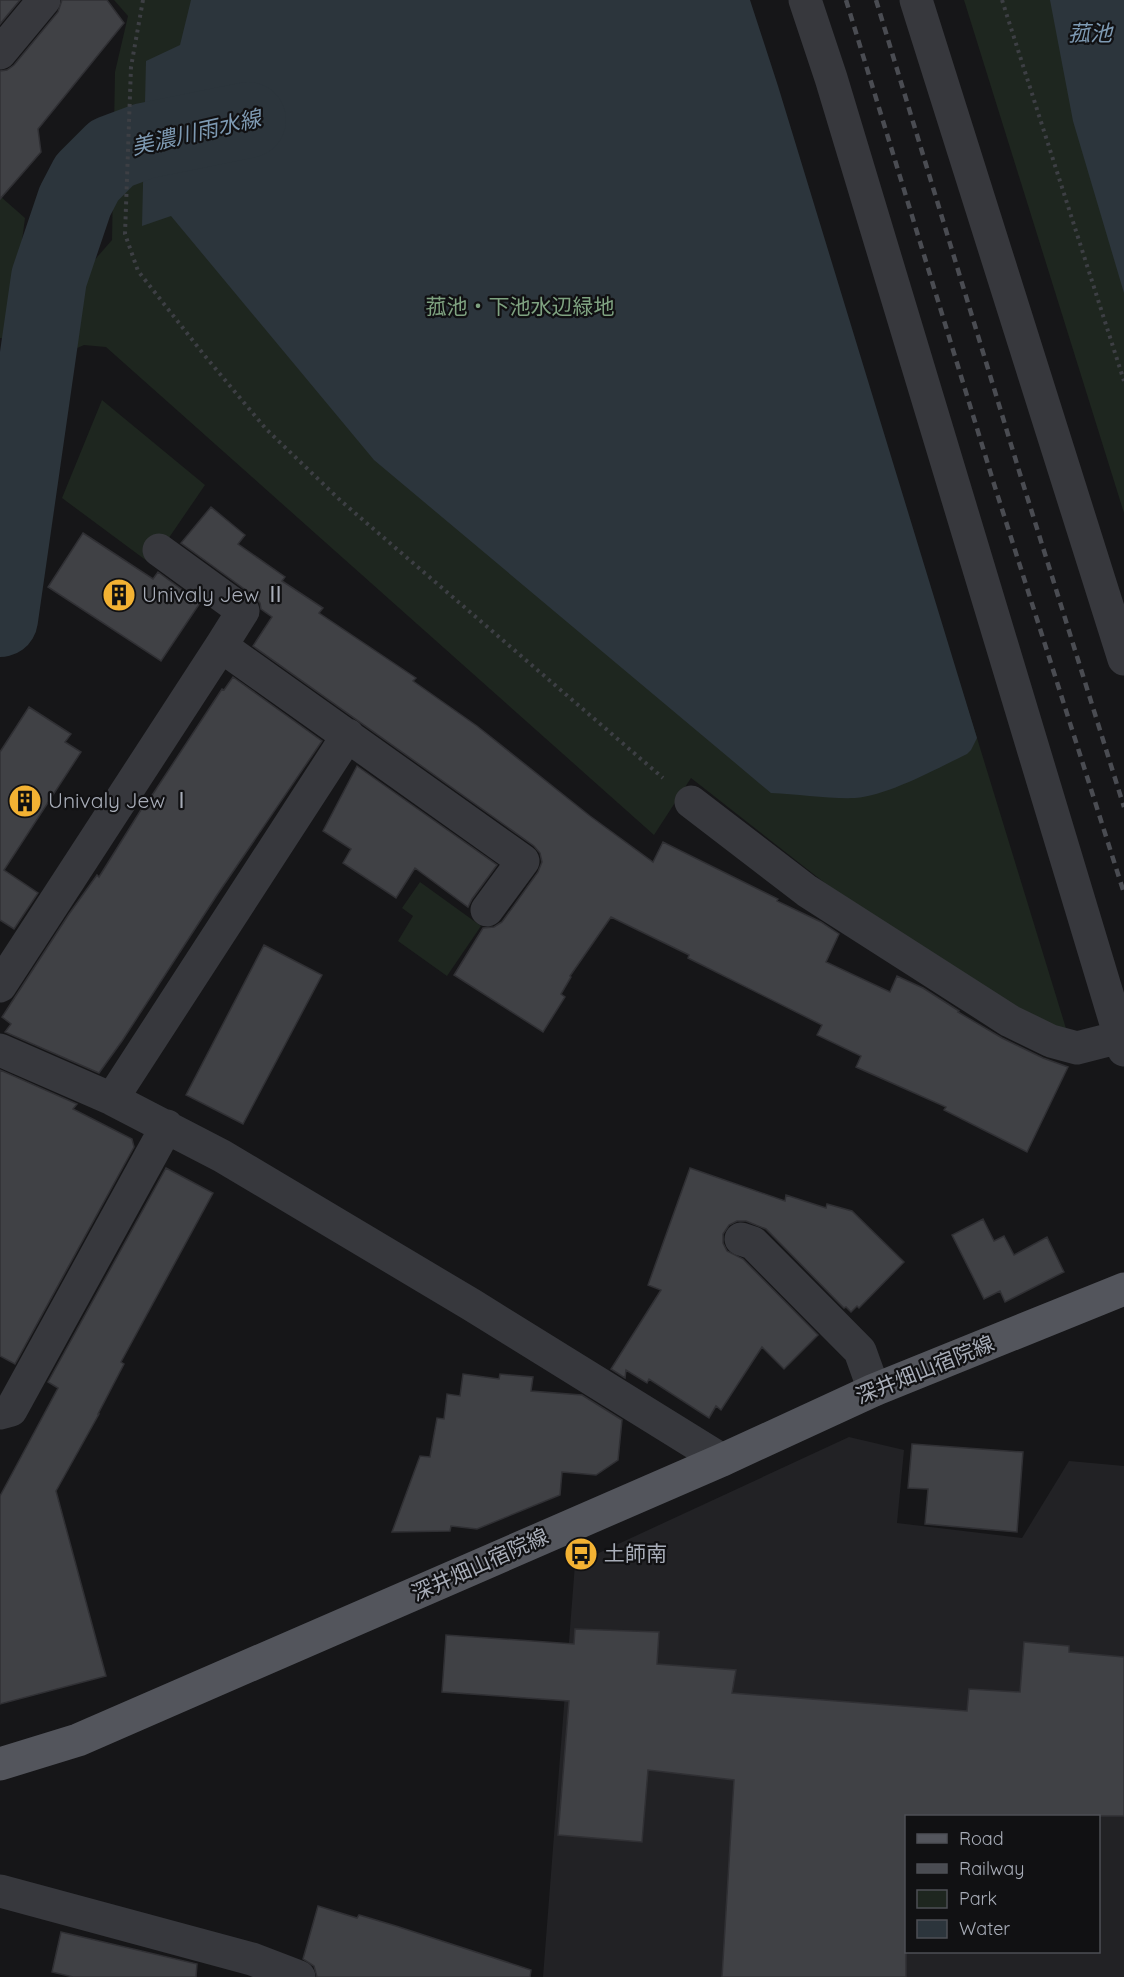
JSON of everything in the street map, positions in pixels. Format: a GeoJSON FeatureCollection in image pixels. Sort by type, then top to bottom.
{"type":"FeatureCollection","features":[{"type":"Feature","properties":{"kind":"main road","name":"深井畑山宿院線"},"geometry":{"type":"LineString","coordinates":[[0,1764],[78,1740],[722,1460],[874,1390],[1124,1289]]}},
{"type":"Feature","properties":{"kind":"street"},"geometry":{"type":"LineString","coordinates":[[0,53],[44,0]]}},
{"type":"Feature","properties":{"kind":"street"},"geometry":{"type":"LineString","coordinates":[[691,802],[807,891],[1010,1020],[1051,1041],[1077,1048],[1122,1044],[831,78],[805,0]]}},
{"type":"Feature","properties":{"kind":"street"},"geometry":{"type":"LineString","coordinates":[[916,0],[1124,659]]}},
{"type":"Feature","properties":{"kind":"street"},"geometry":{"type":"LineString","coordinates":[[0,986],[243,611],[159,550]]}},
{"type":"Feature","properties":{"kind":"street"},"geometry":{"type":"LineString","coordinates":[[221,646],[523,861],[487,910]]}},
{"type":"Feature","properties":{"kind":"street"},"geometry":{"type":"LineString","coordinates":[[112,1099],[348,735]]}},
{"type":"Feature","properties":{"kind":"street"},"geometry":{"type":"LineString","coordinates":[[0,1050],[112,1099],[222,1156],[472,1305],[722,1460]]}},
{"type":"Feature","properties":{"kind":"street"},"geometry":{"type":"LineString","coordinates":[[4,1406],[166,1126]]}},
{"type":"Feature","properties":{"kind":"street"},"geometry":{"type":"LineString","coordinates":[[741,1239],[753,1243],[861,1351],[874,1390]]}},
{"type":"Feature","properties":{"kind":"street"},"geometry":{"type":"LineString","coordinates":[[0,1891],[252,1959],[299,1977]]}},
{"type":"Feature","properties":{"kind":"path"},"geometry":{"type":"LineString","coordinates":[[143,0],[131,67],[125,234],[138,271],[205,356],[267,429],[341,501],[691,802]]}},
{"type":"Feature","properties":{"kind":"path"},"geometry":{"type":"LineString","coordinates":[[1002,0],[1124,381]]}},
{"type":"Feature","properties":{"kind":"shaded area"},"geometry":{"type":"Polygon","coordinates":[[[849,1437],[904,1450],[897,1523],[1022,1538],[1069,1461],[1124,1466],[1124,1977],[543,1977],[575,1564],[849,1437]]]}},
{"type":"Feature","properties":{"kind":"green space","name":"菰池・下池水辺緑地"},"geometry":{"type":"Polygon","coordinates":[[[114,0],[744,0],[977,738],[1068,1035],[1062,1036],[867,916],[691,778],[654,835],[106,347],[84,345],[68,352],[77,310],[91,264],[112,240],[115,72],[128,16],[114,0]]]}},
{"type":"Feature","properties":{"kind":"green space"},"geometry":{"type":"Polygon","coordinates":[[[964,0],[1124,0],[1124,513],[964,0]]]}},
{"type":"Feature","properties":{"kind":"green space"},"geometry":{"type":"Polygon","coordinates":[[[0,196],[25,218],[9,339],[0,338],[0,196]]]}},
{"type":"Feature","properties":{"kind":"green space"},"geometry":{"type":"Polygon","coordinates":[[[102,400],[205,485],[151,564],[62,498],[102,400]]]}},
{"type":"Feature","properties":{"kind":"green space"},"geometry":{"type":"Polygon","coordinates":[[[420,882],[481,926],[447,976],[398,941],[413,916],[402,908],[420,882]]]}},
{"type":"Feature","properties":{"kind":"water","name":"菰池・下池水辺緑地"},"geometry":{"type":"Polygon","coordinates":[[[191,0],[750,0],[977,738],[971,750],[912,780],[868,796],[845,798],[771,793],[374,460],[171,216],[142,226],[146,61],[180,45],[191,0]]]}},
{"type":"Feature","properties":{"kind":"water","name":"菰池"},"geometry":{"type":"Polygon","coordinates":[[[1050,0],[1124,0],[1124,293],[1073,121],[1050,0]]]}},
{"type":"Feature","properties":{"kind":"building"},"geometry":{"type":"Polygon","coordinates":[[[0,0],[20,0],[0,24],[0,0]]]}},
{"type":"Feature","properties":{"kind":"building"},"geometry":{"type":"Polygon","coordinates":[[[62,0],[107,0],[124,23],[38,129],[41,152],[0,199],[0,71],[7,70],[14,65],[58,12],[62,0]]]}},
{"type":"Feature","properties":{"kind":"building"},"geometry":{"type":"Polygon","coordinates":[[[211,507],[245,535],[238,544],[285,577],[282,581],[323,608],[319,613],[416,678],[413,681],[477,726],[590,816],[653,862],[663,842],[778,899],[777,901],[821,922],[839,934],[826,962],[890,992],[897,976],[923,988],[1002,1038],[1043,1058],[1068,1067],[1027,1152],[944,1110],[946,1107],[856,1067],[861,1056],[817,1035],[822,1025],[611,917],[570,976],[561,994],[565,997],[543,1032],[454,975],[483,928],[494,927],[502,922],[538,872],[542,862],[540,853],[534,846],[253,646],[272,617],[261,609],[260,603],[254,596],[181,543],[211,507]]]}},
{"type":"Feature","properties":{"kind":"building","name":"Univaly Jew Ⅱ"},"geometry":{"type":"Polygon","coordinates":[[[83,533],[153,579],[158,572],[200,603],[161,661],[48,587],[83,533]]]}},
{"type":"Feature","properties":{"kind":"building"},"geometry":{"type":"Polygon","coordinates":[[[233,677],[322,741],[99,1073],[5,1032],[11,1024],[2,1017],[69,914],[97,875],[99,877],[144,805],[222,689],[224,690],[233,677]]]}},
{"type":"Feature","properties":{"kind":"building","name":"Univaly Jew Ⅰ"},"geometry":{"type":"Polygon","coordinates":[[[29,707],[71,734],[65,742],[81,752],[4,870],[38,893],[14,929],[0,920],[0,752],[29,707]]]}},
{"type":"Feature","properties":{"kind":"building"},"geometry":{"type":"Polygon","coordinates":[[[357,766],[497,865],[468,907],[415,868],[396,898],[343,863],[351,849],[323,831],[357,766]]]}},
{"type":"Feature","properties":{"kind":"building"},"geometry":{"type":"Polygon","coordinates":[[[264,945],[322,975],[243,1124],[186,1095],[264,945]]]}},
{"type":"Feature","properties":{"kind":"building"},"geometry":{"type":"Polygon","coordinates":[[[0,1070],[77,1104],[73,1109],[132,1139],[134,1147],[15,1364],[0,1356],[0,1070]]]}},
{"type":"Feature","properties":{"kind":"building"},"geometry":{"type":"Polygon","coordinates":[[[166,1168],[213,1193],[121,1362],[124,1364],[99,1414],[56,1491],[106,1676],[0,1704],[0,1496],[58,1388],[48,1382],[166,1168]]]}},
{"type":"Feature","properties":{"kind":"building"},"geometry":{"type":"Polygon","coordinates":[[[690,1168],[785,1201],[786,1195],[826,1208],[827,1204],[852,1211],[904,1262],[859,1308],[857,1306],[851,1312],[846,1307],[844,1308],[766,1229],[746,1221],[737,1221],[729,1225],[723,1234],[723,1243],[727,1251],[743,1259],[818,1335],[784,1369],[762,1347],[721,1410],[716,1406],[709,1418],[649,1379],[647,1383],[626,1370],[625,1378],[611,1369],[661,1290],[648,1285],[690,1168]]]}},
{"type":"Feature","properties":{"kind":"building"},"geometry":{"type":"Polygon","coordinates":[[[983,1219],[994,1241],[1004,1236],[1014,1255],[1047,1237],[1064,1272],[1005,1302],[1000,1291],[984,1299],[952,1235],[983,1219]]]}},
{"type":"Feature","properties":{"kind":"building"},"geometry":{"type":"Polygon","coordinates":[[[463,1374],[499,1379],[500,1374],[533,1377],[531,1391],[582,1395],[622,1420],[618,1460],[596,1475],[562,1472],[560,1495],[477,1529],[451,1526],[450,1531],[392,1532],[420,1456],[430,1457],[437,1418],[444,1419],[447,1394],[460,1396],[463,1374]]]}},
{"type":"Feature","properties":{"kind":"building"},"geometry":{"type":"Polygon","coordinates":[[[912,1444],[1023,1452],[1017,1532],[925,1524],[928,1489],[908,1488],[912,1444]]]}},
{"type":"Feature","properties":{"kind":"building"},"geometry":{"type":"Polygon","coordinates":[[[575,1629],[659,1632],[657,1664],[736,1670],[732,1693],[967,1711],[969,1689],[1020,1692],[1024,1642],[1069,1646],[1069,1652],[1124,1657],[1124,1816],[905,1815],[906,1977],[722,1977],[734,1780],[648,1770],[642,1842],[558,1835],[569,1701],[442,1692],[446,1635],[574,1644],[575,1629]]]}},
{"type":"Feature","properties":{"kind":"building"},"geometry":{"type":"Polygon","coordinates":[[[318,1906],[357,1918],[359,1915],[396,1926],[531,1970],[530,1977],[317,1977],[314,1966],[303,1959],[318,1906]]]}},
{"type":"Feature","properties":{"kind":"building"},"geometry":{"type":"Polygon","coordinates":[[[61,1932],[197,1964],[196,1977],[73,1977],[52,1972],[61,1932]]]}},
{"type":"Feature","properties":{"kind":"waterway","name":"美濃川雨水線"},"geometry":{"type":"LineString","coordinates":[[0,619],[49,278],[75,201],[87,178],[112,153],[144,141],[248,120]]}},
{"type":"Feature","properties":{"kind":"railway"},"geometry":{"type":"LineString","coordinates":[[846,0],[994,484],[1124,893]]}},
{"type":"Feature","properties":{"kind":"railway"},"geometry":{"type":"LineString","coordinates":[[876,0],[1124,807]]}},
{"type":"Feature","properties":{"kind":"place","name":"Univaly Jew Ⅱ"},"geometry":{"type":"Point","coordinates":[119,595]}},
{"type":"Feature","properties":{"kind":"place","name":"Univaly Jew Ⅰ"},"geometry":{"type":"Point","coordinates":[25,801]}},
{"type":"Feature","properties":{"kind":"place","name":"土師南"},"geometry":{"type":"Point","coordinates":[581,1554]}}]}
